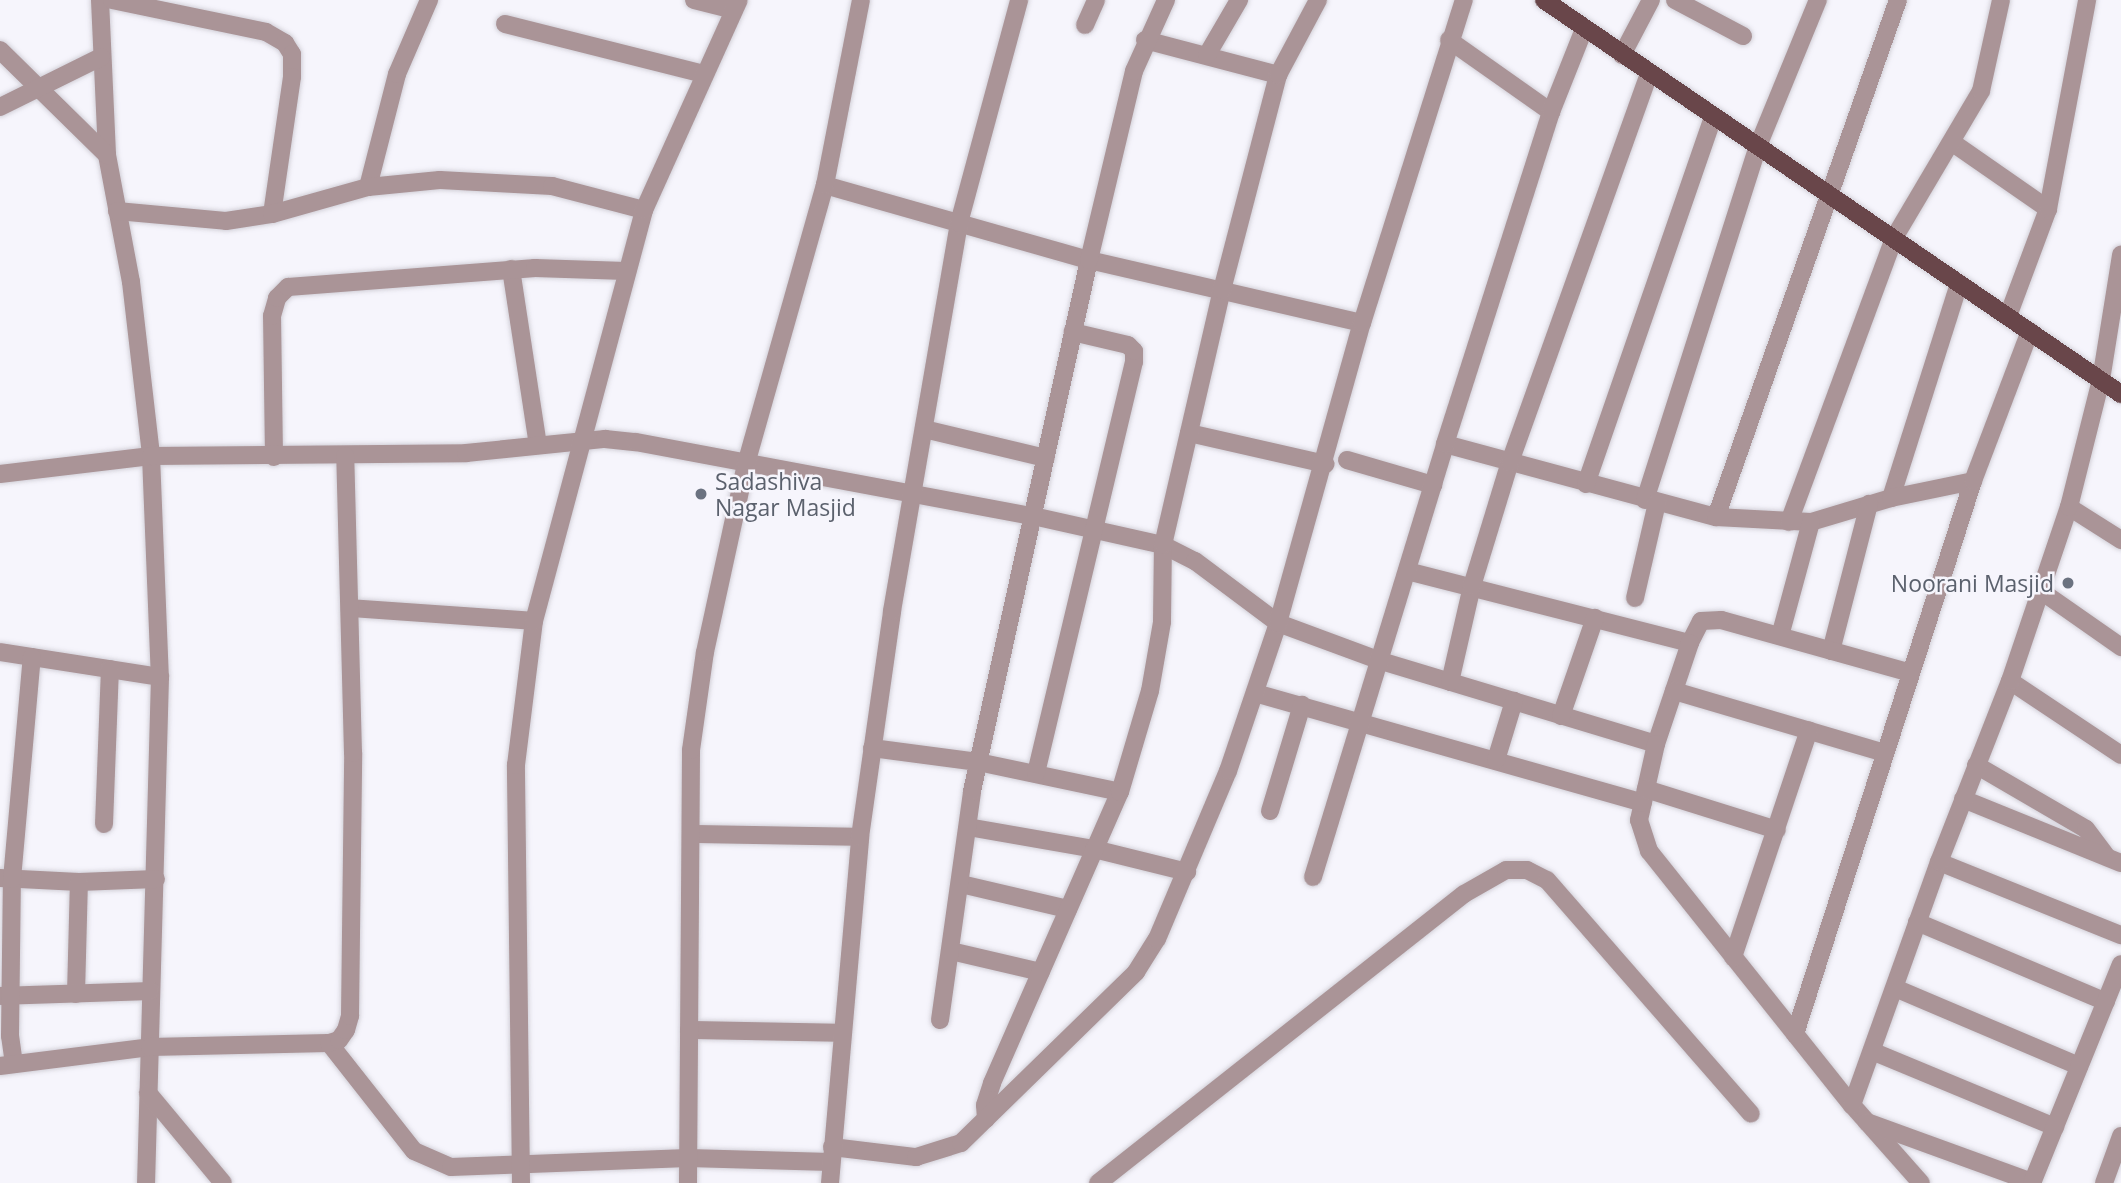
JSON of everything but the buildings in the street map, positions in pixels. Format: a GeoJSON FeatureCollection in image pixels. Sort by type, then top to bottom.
{"type":"FeatureCollection","features":[{"type":"Feature","properties":{"kind":"main road"},"geometry":{"type":"LineString","coordinates":[[1545,0],[1565,6],[1584,29],[2121,394]]}},
{"type":"Feature","properties":{"kind":"street"},"geometry":{"type":"LineString","coordinates":[[100,0],[107,155],[131,282],[151,456],[160,677],[146,1183]]}},
{"type":"Feature","properties":{"kind":"street"},"geometry":{"type":"LineString","coordinates":[[112,0],[266,32],[285,43],[292,54],[292,77],[272,214]]}},
{"type":"Feature","properties":{"kind":"street"},"geometry":{"type":"LineString","coordinates":[[368,187],[397,74],[429,0]]}},
{"type":"Feature","properties":{"kind":"street"},"geometry":{"type":"LineString","coordinates":[[521,1175],[516,765],[534,621],[644,210],[736,5],[694,0]]}},
{"type":"Feature","properties":{"kind":"street"},"geometry":{"type":"LineString","coordinates":[[688,1183],[691,750],[705,652],[746,464],[825,185],[860,0]]}},
{"type":"Feature","properties":{"kind":"street"},"geometry":{"type":"LineString","coordinates":[[830,1183],[860,837],[912,496],[959,223],[1019,0]]}},
{"type":"Feature","properties":{"kind":"street"},"geometry":{"type":"LineString","coordinates":[[1084,25],[1096,0]]}},
{"type":"Feature","properties":{"kind":"street"},"geometry":{"type":"LineString","coordinates":[[940,1020],[978,762],[1073,332],[1145,40],[1166,0]]}},
{"type":"Feature","properties":{"kind":"street"},"geometry":{"type":"LineString","coordinates":[[1207,55],[1239,0]]}},
{"type":"Feature","properties":{"kind":"street"},"geometry":{"type":"LineString","coordinates":[[986,1119],[985,1105],[992,1083],[1120,792],[1150,691],[1162,622],[1163,545],[1222,290],[1278,75],[1318,0]]}},
{"type":"Feature","properties":{"kind":"street"},"geometry":{"type":"LineString","coordinates":[[329,1043],[414,1152],[451,1167],[521,1175],[688,1158],[832,1155],[916,1157],[939,1154],[961,1143],[1136,972],[1157,939],[1187,872],[1255,693],[1278,623],[1326,464],[1362,323],[1449,40],[1464,0]]}},
{"type":"Feature","properties":{"kind":"street"},"geometry":{"type":"LineString","coordinates":[[1622,55],[1651,0]]}},
{"type":"Feature","properties":{"kind":"street"},"geometry":{"type":"LineString","coordinates":[[1675,0],[1743,36]]}},
{"type":"Feature","properties":{"kind":"street"},"geometry":{"type":"LineString","coordinates":[[1635,598],[1651,502],[1758,146],[1818,0]]}},
{"type":"Feature","properties":{"kind":"street"},"geometry":{"type":"LineString","coordinates":[[1716,517],[1827,192],[1896,4],[1878,0]]}},
{"type":"Feature","properties":{"kind":"street"},"geometry":{"type":"LineString","coordinates":[[1789,522],[1894,238],[1953,143],[1990,68],[2001,0]]}},
{"type":"Feature","properties":{"kind":"street"},"geometry":{"type":"LineString","coordinates":[[2008,316],[2048,209],[2087,0]]}},
{"type":"Feature","properties":{"kind":"street"},"geometry":{"type":"LineString","coordinates":[[505,24],[704,74]]}},
{"type":"Feature","properties":{"kind":"street"},"geometry":{"type":"LineString","coordinates":[[1313,877],[1445,444],[1551,112],[1584,29]]}},
{"type":"Feature","properties":{"kind":"street"},"geometry":{"type":"LineString","coordinates":[[1145,40],[1278,75]]}},
{"type":"Feature","properties":{"kind":"street"},"geometry":{"type":"LineString","coordinates":[[1449,40],[1551,112]]}},
{"type":"Feature","properties":{"kind":"street"},"geometry":{"type":"LineString","coordinates":[[0,50],[107,155]]}},
{"type":"Feature","properties":{"kind":"street"},"geometry":{"type":"LineString","coordinates":[[0,107],[102,57]]}},
{"type":"Feature","properties":{"kind":"street"},"geometry":{"type":"LineString","coordinates":[[1450,682],[1472,586],[1510,462],[1649,74]]}},
{"type":"Feature","properties":{"kind":"street"},"geometry":{"type":"LineString","coordinates":[[1586,484],[1713,118]]}},
{"type":"Feature","properties":{"kind":"street"},"geometry":{"type":"LineString","coordinates":[[1953,143],[2048,209]]}},
{"type":"Feature","properties":{"kind":"street"},"geometry":{"type":"LineString","coordinates":[[117,211],[226,221],[272,214],[368,187],[497,181],[590,193],[644,210]]}},
{"type":"Feature","properties":{"kind":"street"},"geometry":{"type":"LineString","coordinates":[[825,185],[1089,260],[1362,323]]}},
{"type":"Feature","properties":{"kind":"street"},"geometry":{"type":"LineString","coordinates":[[1852,1105],[1874,1052],[1939,862],[2010,681],[2069,507],[2101,380],[2121,255]]}},
{"type":"Feature","properties":{"kind":"street"},"geometry":{"type":"LineString","coordinates":[[274,457],[272,316],[277,298],[288,287],[511,269],[626,271]]}},
{"type":"Feature","properties":{"kind":"street"},"geometry":{"type":"LineString","coordinates":[[511,269],[538,445]]}},
{"type":"Feature","properties":{"kind":"street"},"geometry":{"type":"LineString","coordinates":[[1891,498],[1959,283]]}},
{"type":"Feature","properties":{"kind":"street"},"geometry":{"type":"LineString","coordinates":[[1795,1034],[1973,481],[2030,331]]}},
{"type":"Feature","properties":{"kind":"street"},"geometry":{"type":"LineString","coordinates":[[1036,773],[1134,351],[1128,345],[1073,332]]}},
{"type":"Feature","properties":{"kind":"street"},"geometry":{"type":"LineString","coordinates":[[924,429],[1046,458]]}},
{"type":"Feature","properties":{"kind":"street"},"geometry":{"type":"LineString","coordinates":[[1189,433],[1326,464]]}},
{"type":"Feature","properties":{"kind":"street"},"geometry":{"type":"LineString","coordinates":[[0,474],[151,456],[345,456],[583,441],[636,442],[912,496],[1033,516],[1163,545],[1195,561],[1278,623],[1381,661],[1657,744]]}},
{"type":"Feature","properties":{"kind":"street"},"geometry":{"type":"LineString","coordinates":[[1445,444],[1651,502],[1716,517],[1811,522],[1891,498],[1973,481]]}},
{"type":"Feature","properties":{"kind":"street"},"geometry":{"type":"LineString","coordinates":[[32,657],[6,879],[7,1065],[150,1047],[329,1043],[340,1040],[350,1016],[350,608],[345,456]]}},
{"type":"Feature","properties":{"kind":"street"},"geometry":{"type":"LineString","coordinates":[[1347,460],[1433,485]]}},
{"type":"Feature","properties":{"kind":"street"},"geometry":{"type":"LineString","coordinates":[[1832,651],[1869,504]]}},
{"type":"Feature","properties":{"kind":"street"},"geometry":{"type":"LineString","coordinates":[[2069,507],[2121,540]]}},
{"type":"Feature","properties":{"kind":"street"},"geometry":{"type":"LineString","coordinates":[[1780,636],[1811,522]]}},
{"type":"Feature","properties":{"kind":"street"},"geometry":{"type":"LineString","coordinates":[[1407,571],[1690,643]]}},
{"type":"Feature","properties":{"kind":"street"},"geometry":{"type":"LineString","coordinates":[[2041,591],[2121,646]]}},
{"type":"Feature","properties":{"kind":"street"},"geometry":{"type":"LineString","coordinates":[[350,608],[534,621]]}},
{"type":"Feature","properties":{"kind":"street"},"geometry":{"type":"LineString","coordinates":[[1561,716],[1595,618]]}},
{"type":"Feature","properties":{"kind":"street"},"geometry":{"type":"LineString","coordinates":[[1911,673],[1709,618],[1695,629],[1690,643],[1657,744],[1639,820],[1649,851],[1852,1105],[1921,1183]]}},
{"type":"Feature","properties":{"kind":"street"},"geometry":{"type":"LineString","coordinates":[[0,652],[160,677]]}},
{"type":"Feature","properties":{"kind":"street"},"geometry":{"type":"LineString","coordinates":[[104,824],[110,669]]}},
{"type":"Feature","properties":{"kind":"street"},"geometry":{"type":"LineString","coordinates":[[2010,681],[2118,746]]}},
{"type":"Feature","properties":{"kind":"street"},"geometry":{"type":"LineString","coordinates":[[1674,691],[1885,753]]}},
{"type":"Feature","properties":{"kind":"street"},"geometry":{"type":"LineString","coordinates":[[1255,693],[1496,760],[1777,830]]}},
{"type":"Feature","properties":{"kind":"street"},"geometry":{"type":"LineString","coordinates":[[1496,760],[1514,701]]}},
{"type":"Feature","properties":{"kind":"street"},"geometry":{"type":"LineString","coordinates":[[1270,811],[1302,705]]}},
{"type":"Feature","properties":{"kind":"street"},"geometry":{"type":"LineString","coordinates":[[1734,957],[1809,730]]}},
{"type":"Feature","properties":{"kind":"street"},"geometry":{"type":"LineString","coordinates":[[872,748],[978,762],[1120,792]]}},
{"type":"Feature","properties":{"kind":"street"},"geometry":{"type":"LineString","coordinates":[[1976,765],[2086,829],[2113,859]]}},
{"type":"Feature","properties":{"kind":"street"},"geometry":{"type":"LineString","coordinates":[[1963,799],[2113,859]]}},
{"type":"Feature","properties":{"kind":"street"},"geometry":{"type":"LineString","coordinates":[[968,827],[1094,849],[1187,872]]}},
{"type":"Feature","properties":{"kind":"street"},"geometry":{"type":"LineString","coordinates":[[691,834],[860,837]]}},
{"type":"Feature","properties":{"kind":"street"},"geometry":{"type":"LineString","coordinates":[[1939,862],[2121,935]]}},
{"type":"Feature","properties":{"kind":"street"},"geometry":{"type":"LineString","coordinates":[[1098,1183],[1464,894],[1506,870],[1527,870],[1548,880],[1751,1114]]}},
{"type":"Feature","properties":{"kind":"street"},"geometry":{"type":"LineString","coordinates":[[6,879],[79,882],[156,879]]}},
{"type":"Feature","properties":{"kind":"street"},"geometry":{"type":"LineString","coordinates":[[76,994],[79,882]]}},
{"type":"Feature","properties":{"kind":"street"},"geometry":{"type":"LineString","coordinates":[[961,884],[1068,909]]}},
{"type":"Feature","properties":{"kind":"street"},"geometry":{"type":"LineString","coordinates":[[1917,922],[2106,1002]]}},
{"type":"Feature","properties":{"kind":"street"},"geometry":{"type":"LineString","coordinates":[[951,951],[1041,972]]}},
{"type":"Feature","properties":{"kind":"street"},"geometry":{"type":"LineString","coordinates":[[1867,1122],[2032,1183],[2121,964]]}},
{"type":"Feature","properties":{"kind":"street"},"geometry":{"type":"LineString","coordinates":[[1895,988],[2079,1066]]}},
{"type":"Feature","properties":{"kind":"street"},"geometry":{"type":"LineString","coordinates":[[5,996],[150,991]]}},
{"type":"Feature","properties":{"kind":"street"},"geometry":{"type":"LineString","coordinates":[[689,1031],[842,1033]]}},
{"type":"Feature","properties":{"kind":"street"},"geometry":{"type":"LineString","coordinates":[[1874,1052],[2055,1127]]}},
{"type":"Feature","properties":{"kind":"street"},"geometry":{"type":"LineString","coordinates":[[148,1093],[223,1183]]}},
{"type":"Feature","properties":{"kind":"street"},"geometry":{"type":"LineString","coordinates":[[2104,1183],[2121,1136]]}},
{"type":"Feature","properties":{"kind":"place","name":"Sadashiva Nagar Masjid"},"geometry":{"type":"Point","coordinates":[701,494]}},
{"type":"Feature","properties":{"kind":"place","name":"Noorani Masjid"},"geometry":{"type":"Point","coordinates":[2068,583]}}]}
